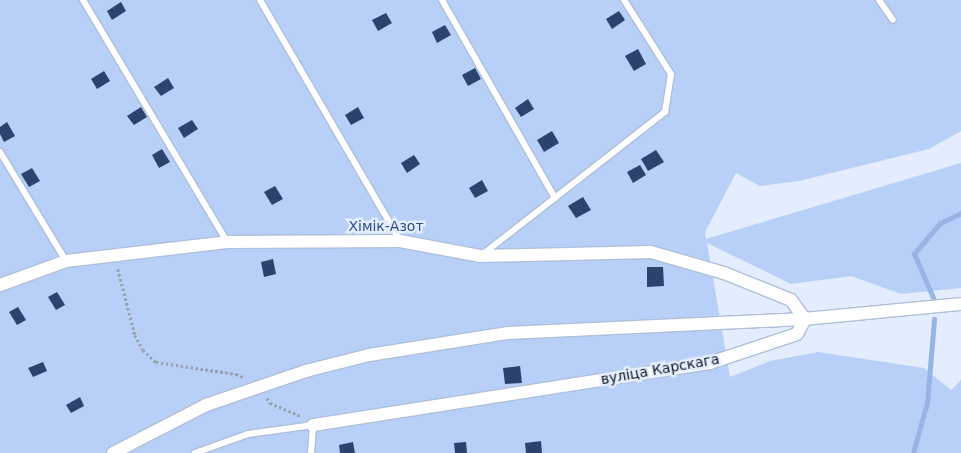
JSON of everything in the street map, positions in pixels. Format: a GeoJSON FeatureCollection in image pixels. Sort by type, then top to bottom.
{"type":"FeatureCollection","features":[{"type":"Feature","properties":{"kind":"street"},"geometry":{"type":"LineString","coordinates":[[0,285],[66,261],[227,242],[400,241],[480,256],[651,252],[724,273],[791,300],[805,319]]}},
{"type":"Feature","properties":{"kind":"street"},"geometry":{"type":"LineString","coordinates":[[113,453],[206,405],[259,385],[368,356],[508,334],[805,319],[961,304]]}},
{"type":"Feature","properties":{"kind":"street","name":"вуліца Карскага"},"geometry":{"type":"LineString","coordinates":[[313,425],[710,363],[797,334],[805,319]]}},
{"type":"Feature","properties":{"kind":"lane"},"geometry":{"type":"LineString","coordinates":[[83,0],[227,242]]}},
{"type":"Feature","properties":{"kind":"lane"},"geometry":{"type":"LineString","coordinates":[[260,0],[400,241]]}},
{"type":"Feature","properties":{"kind":"lane"},"geometry":{"type":"LineString","coordinates":[[442,0],[555,198]]}},
{"type":"Feature","properties":{"kind":"lane"},"geometry":{"type":"LineString","coordinates":[[480,256],[665,112],[671,74],[624,0]]}},
{"type":"Feature","properties":{"kind":"lane"},"geometry":{"type":"LineString","coordinates":[[879,0],[893,20]]}},
{"type":"Feature","properties":{"kind":"lane"},"geometry":{"type":"LineString","coordinates":[[0,152],[66,261]]}},
{"type":"Feature","properties":{"kind":"lane"},"geometry":{"type":"LineString","coordinates":[[195,453],[248,434],[313,425],[311,453]]}},
{"type":"Feature","properties":{"kind":"path"},"geometry":{"type":"LineString","coordinates":[[114,255],[135,335],[143,350],[156,362],[236,374]]}},
{"type":"Feature","properties":{"kind":"path"},"geometry":{"type":"LineString","coordinates":[[259,385],[270,403],[297,413],[313,425]]}},
{"type":"Feature","properties":{"kind":"green space","name":"Хімік-Азот"},"geometry":{"type":"Polygon","coordinates":[[[0,0],[961,0],[961,131],[929,149],[799,181],[760,186],[736,173],[705,232],[706,239],[961,163],[961,288],[901,294],[851,276],[791,284],[707,243],[730,377],[770,361],[818,352],[924,368],[951,390],[961,380],[961,453],[0,453],[0,0]]]}},
{"type":"Feature","properties":{"kind":"building"},"geometry":{"type":"Polygon","coordinates":[[[121,2],[126,11],[112,20],[107,11],[121,2]]]}},
{"type":"Feature","properties":{"kind":"building"},"geometry":{"type":"Polygon","coordinates":[[[619,11],[625,20],[612,29],[606,19],[619,11]]]}},
{"type":"Feature","properties":{"kind":"building"},"geometry":{"type":"Polygon","coordinates":[[[386,13],[392,23],[378,31],[372,20],[386,13]]]}},
{"type":"Feature","properties":{"kind":"building"},"geometry":{"type":"Polygon","coordinates":[[[445,25],[451,35],[437,43],[432,32],[445,25]]]}},
{"type":"Feature","properties":{"kind":"building"},"geometry":{"type":"Polygon","coordinates":[[[638,49],[646,64],[634,71],[625,56],[638,49]]]}},
{"type":"Feature","properties":{"kind":"building"},"geometry":{"type":"Polygon","coordinates":[[[475,68],[481,79],[468,86],[462,75],[475,68]]]}},
{"type":"Feature","properties":{"kind":"building"},"geometry":{"type":"Polygon","coordinates":[[[104,71],[110,81],[97,89],[91,79],[104,71]]]}},
{"type":"Feature","properties":{"kind":"building"},"geometry":{"type":"Polygon","coordinates":[[[168,78],[174,88],[161,96],[154,87],[168,78]]]}},
{"type":"Feature","properties":{"kind":"building"},"geometry":{"type":"Polygon","coordinates":[[[528,99],[534,109],[521,117],[515,108],[528,99]]]}},
{"type":"Feature","properties":{"kind":"building"},"geometry":{"type":"Polygon","coordinates":[[[141,107],[147,117],[134,125],[127,116],[141,107]]]}},
{"type":"Feature","properties":{"kind":"building"},"geometry":{"type":"Polygon","coordinates":[[[358,107],[364,118],[351,125],[345,115],[358,107]]]}},
{"type":"Feature","properties":{"kind":"building"},"geometry":{"type":"Polygon","coordinates":[[[192,120],[198,129],[184,138],[178,128],[192,120]]]}},
{"type":"Feature","properties":{"kind":"building"},"geometry":{"type":"Polygon","coordinates":[[[7,122],[15,136],[4,142],[0,134],[0,127],[7,122]]]}},
{"type":"Feature","properties":{"kind":"building"},"geometry":{"type":"Polygon","coordinates":[[[552,131],[559,143],[544,152],[537,140],[552,131]]]}},
{"type":"Feature","properties":{"kind":"building"},"geometry":{"type":"Polygon","coordinates":[[[162,149],[170,162],[159,168],[152,155],[162,149]]]}},
{"type":"Feature","properties":{"kind":"building"},"geometry":{"type":"Polygon","coordinates":[[[656,150],[664,162],[648,171],[641,159],[656,150]]]}},
{"type":"Feature","properties":{"kind":"building"},"geometry":{"type":"Polygon","coordinates":[[[414,155],[420,164],[407,173],[401,163],[414,155]]]}},
{"type":"Feature","properties":{"kind":"building"},"geometry":{"type":"Polygon","coordinates":[[[640,165],[646,175],[633,183],[627,172],[640,165]]]}},
{"type":"Feature","properties":{"kind":"building"},"geometry":{"type":"Polygon","coordinates":[[[32,168],[40,181],[29,187],[21,174],[32,168]]]}},
{"type":"Feature","properties":{"kind":"building"},"geometry":{"type":"Polygon","coordinates":[[[482,180],[488,191],[475,198],[469,188],[482,180]]]}},
{"type":"Feature","properties":{"kind":"building"},"geometry":{"type":"Polygon","coordinates":[[[275,186],[283,199],[272,205],[264,192],[275,186]]]}},
{"type":"Feature","properties":{"kind":"building"},"geometry":{"type":"Polygon","coordinates":[[[583,197],[591,210],[576,218],[568,206],[583,197]]]}},
{"type":"Feature","properties":{"kind":"building"},"geometry":{"type":"Polygon","coordinates":[[[273,259],[276,274],[264,277],[261,262],[273,259]]]}},
{"type":"Feature","properties":{"kind":"building"},"geometry":{"type":"Polygon","coordinates":[[[647,267],[663,267],[664,286],[647,287],[647,267]]]}},
{"type":"Feature","properties":{"kind":"building"},"geometry":{"type":"Polygon","coordinates":[[[57,292],[65,305],[56,310],[48,297],[57,292]]]}},
{"type":"Feature","properties":{"kind":"building"},"geometry":{"type":"Polygon","coordinates":[[[18,307],[26,320],[17,325],[9,312],[18,307]]]}},
{"type":"Feature","properties":{"kind":"building"},"geometry":{"type":"Polygon","coordinates":[[[43,362],[47,371],[33,377],[28,368],[43,362]]]}},
{"type":"Feature","properties":{"kind":"building"},"geometry":{"type":"Polygon","coordinates":[[[520,366],[522,383],[505,384],[503,368],[520,366]]]}},
{"type":"Feature","properties":{"kind":"building"},"geometry":{"type":"Polygon","coordinates":[[[80,397],[84,406],[71,413],[66,405],[80,397]]]}},
{"type":"Feature","properties":{"kind":"building"},"geometry":{"type":"Polygon","coordinates":[[[541,441],[542,453],[526,453],[525,443],[541,441]]]}},
{"type":"Feature","properties":{"kind":"building"},"geometry":{"type":"Polygon","coordinates":[[[353,442],[355,453],[340,453],[339,445],[353,442]]]}},
{"type":"Feature","properties":{"kind":"building"},"geometry":{"type":"Polygon","coordinates":[[[466,442],[467,453],[455,453],[454,443],[466,442]]]}},
{"type":"Feature","properties":{"kind":"waterway"},"geometry":{"type":"LineString","coordinates":[[934,300],[914,254],[940,223],[961,213]]}},
{"type":"Feature","properties":{"kind":"waterway"},"geometry":{"type":"LineString","coordinates":[[913,453],[927,403],[934,319]]}}]}
